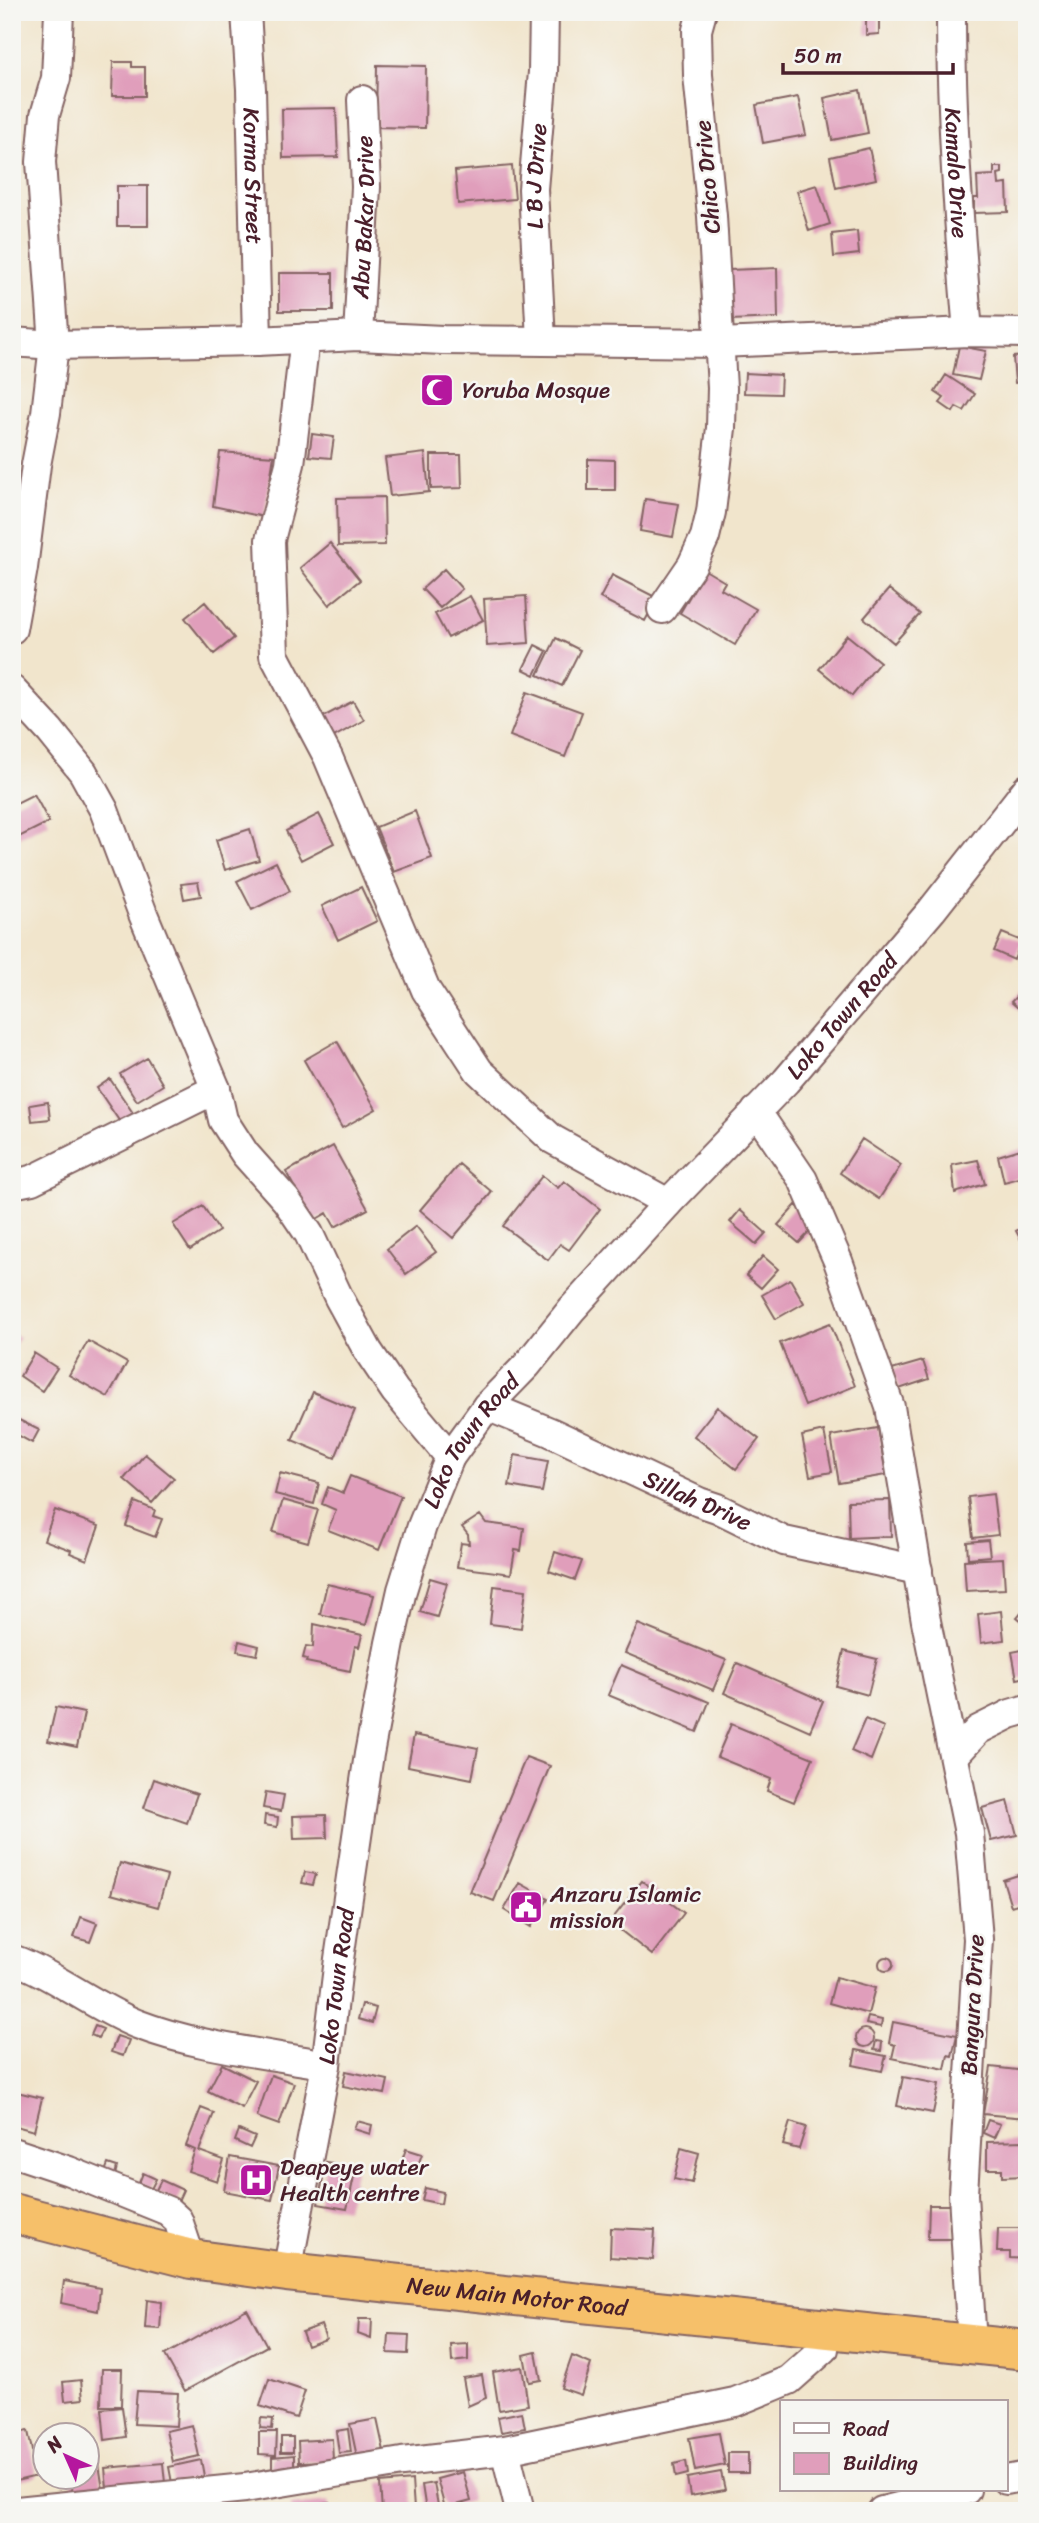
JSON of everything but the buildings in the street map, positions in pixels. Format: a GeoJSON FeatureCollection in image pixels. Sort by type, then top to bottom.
{"type":"FeatureCollection","features":[{"type":"Feature","properties":{"kind":"highway","name":"New Main Motor Road"},"geometry":{"type":"LineString","coordinates":[[12,2213],[191,2259],[287,2272],[1027,2350]]}},
{"type":"Feature","properties":{"kind":"highway","name":"New Main Motor Road"},"geometry":{"type":"LineString","coordinates":[[12,2235],[190,2278],[336,2300],[732,2336],[824,2349],[1027,2370]]}},
{"type":"Feature","properties":{"kind":"street"},"geometry":{"type":"LineString","coordinates":[[12,629],[54,345],[41,162],[46,115],[56,78],[59,12]]}},
{"type":"Feature","properties":{"kind":"street","name":"Korma Street"},"geometry":{"type":"LineString","coordinates":[[246,12],[251,89],[257,341]]}},
{"type":"Feature","properties":{"kind":"street","name":"L B J Drive"},"geometry":{"type":"LineString","coordinates":[[541,340],[533,190],[543,72],[544,12]]}},
{"type":"Feature","properties":{"kind":"street","name":"Chico Drive"},"geometry":{"type":"LineString","coordinates":[[662,609],[700,550],[711,512],[720,428],[722,388],[712,216],[698,75],[698,30],[702,12]]}},
{"type":"Feature","properties":{"kind":"street","name":"Kamalo Drive"},"geometry":{"type":"LineString","coordinates":[[951,12],[951,98],[968,332]]}},
{"type":"Feature","properties":{"kind":"street","name":"Abu Bakar Drive"},"geometry":{"type":"LineString","coordinates":[[358,336],[366,187],[362,100]]}},
{"type":"Feature","properties":{"kind":"street"},"geometry":{"type":"LineString","coordinates":[[12,342],[54,345],[358,336],[443,340],[719,343],[968,332],[1027,333]]}},
{"type":"Feature","properties":{"kind":"street"},"geometry":{"type":"LineString","coordinates":[[305,338],[290,464],[270,541],[274,654],[328,757],[426,990],[479,1071],[552,1139],[668,1203]]}},
{"type":"Feature","properties":{"kind":"street"},"geometry":{"type":"LineString","coordinates":[[12,690],[83,772],[104,810],[143,914],[216,1089],[223,1120],[245,1154],[286,1200],[309,1234],[368,1351],[395,1391],[450,1457]]}},
{"type":"Feature","properties":{"kind":"street","name":"Loko Town Road"},"geometry":{"type":"LineString","coordinates":[[287,2272],[327,2065],[339,1959],[369,1754],[390,1643],[402,1590],[422,1526],[450,1457],[487,1406],[527,1364],[572,1309],[668,1203],[786,1081],[932,910],[1027,789]]}},
{"type":"Feature","properties":{"kind":"street"},"geometry":{"type":"LineString","coordinates":[[12,1184],[32,1180],[216,1089]]}},
{"type":"Feature","properties":{"kind":"street","name":"Bangura Drive"},"geometry":{"type":"LineString","coordinates":[[756,1111],[803,1180],[838,1261],[890,1407],[918,1570],[971,1844],[978,1940],[963,2194],[972,2345]]}},
{"type":"Feature","properties":{"kind":"street","name":"Sillah Drive"},"geometry":{"type":"LineString","coordinates":[[487,1406],[550,1432],[784,1541],[918,1570]]}},
{"type":"Feature","properties":{"kind":"street"},"geometry":{"type":"LineString","coordinates":[[954,1756],[978,1730],[1010,1714],[1027,1709]]}},
{"type":"Feature","properties":{"kind":"street"},"geometry":{"type":"LineString","coordinates":[[12,1959],[137,2024],[194,2041],[327,2065]]}},
{"type":"Feature","properties":{"kind":"street"},"geometry":{"type":"LineString","coordinates":[[12,2152],[69,2171],[169,2211],[178,2220],[191,2259]]}},
{"type":"Feature","properties":{"kind":"street"},"geometry":{"type":"LineString","coordinates":[[17,2511],[245,2488],[402,2462],[505,2451],[735,2402],[789,2380],[824,2349]]}},
{"type":"Feature","properties":{"kind":"street"},"geometry":{"type":"LineString","coordinates":[[505,2451],[520,2511]]}},
{"type":"Feature","properties":{"kind":"street"},"geometry":{"type":"LineString","coordinates":[[1007,2480],[1027,2476]]}},
{"type":"Feature","properties":{"kind":"street"},"geometry":{"type":"LineString","coordinates":[[882,2511],[958,2492]]}},
{"type":"Feature","properties":{"kind":"place","name":"Yoruba Mosque"},"geometry":{"type":"Point","coordinates":[437,390]}},
{"type":"Feature","properties":{"kind":"place","name":"Anzaru Islamic mission"},"geometry":{"type":"Point","coordinates":[526,1907]}},
{"type":"Feature","properties":{"kind":"place","name":"Deapeye water Health centre"},"geometry":{"type":"Point","coordinates":[256,2180]}}]}
